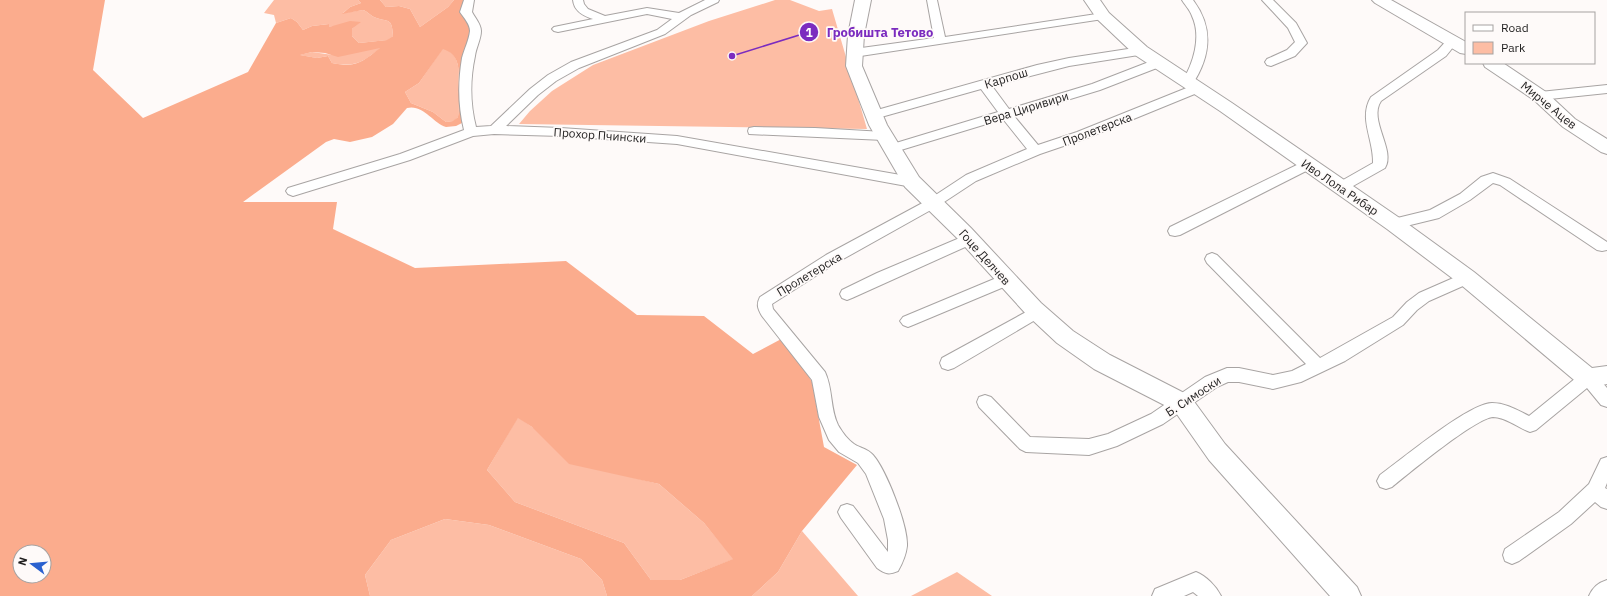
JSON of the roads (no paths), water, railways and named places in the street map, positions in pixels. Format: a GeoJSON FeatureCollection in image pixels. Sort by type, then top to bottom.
{"type":"FeatureCollection","features":[{"type":"Feature","properties":{"kind":"street"},"geometry":{"type":"LineString","coordinates":[[469,0],[466,12],[473,22],[476,30],[470,48],[465,84],[471,132]]}},
{"type":"Feature","properties":{"kind":"street"},"geometry":{"type":"LineString","coordinates":[[578,0],[581,9],[590,15],[605,19]]}},
{"type":"Feature","properties":{"kind":"street"},"geometry":{"type":"LineString","coordinates":[[642,0],[683,15]]}},
{"type":"Feature","properties":{"kind":"street"},"geometry":{"type":"LineString","coordinates":[[494,130],[534,92],[552,78],[575,65],[662,32],[683,15],[714,0]]}},
{"type":"Feature","properties":{"kind":"street","name":"Гоце Делчев"},"geometry":{"type":"LineString","coordinates":[[863,0],[854,53],[854,66],[859,83],[874,115],[912,182],[970,239],[1006,280],[1037,312],[1065,337],[1102,362],[1182,403]]}},
{"type":"Feature","properties":{"kind":"street"},"geometry":{"type":"LineString","coordinates":[[932,0],[940,41]]}},
{"type":"Feature","properties":{"kind":"street","name":"Иво Лола Рибар"},"geometry":{"type":"LineString","coordinates":[[1092,0],[1103,16],[1158,63],[1193,85],[1394,224],[1598,377]]}},
{"type":"Feature","properties":{"kind":"street"},"geometry":{"type":"LineString","coordinates":[[1187,0],[1199,18],[1201,33],[1201,52],[1194,73],[1193,85]]}},
{"type":"Feature","properties":{"kind":"street"},"geometry":{"type":"LineString","coordinates":[[1267,0],[1286,18],[1300,37],[1301,43],[1291,53],[1272,62]]}},
{"type":"Feature","properties":{"kind":"street"},"geometry":{"type":"LineString","coordinates":[[1380,0],[1465,48]]}},
{"type":"Feature","properties":{"kind":"street"},"geometry":{"type":"LineString","coordinates":[[558,29],[647,11],[683,15]]}},
{"type":"Feature","properties":{"kind":"street"},"geometry":{"type":"LineString","coordinates":[[854,53],[1103,16]]}},
{"type":"Feature","properties":{"kind":"street"},"geometry":{"type":"LineString","coordinates":[[1341,187],[1380,165],[1381,156],[1374,131],[1372,107],[1377,98],[1442,53],[1452,42]]}},
{"type":"Feature","properties":{"kind":"street","name":"Карпош"},"geometry":{"type":"LineString","coordinates":[[874,115],[985,85],[1037,69],[1141,50]]}},
{"type":"Feature","properties":{"kind":"street","name":"Вера Циривири"},"geometry":{"type":"LineString","coordinates":[[888,142],[1006,114],[1096,87],[1158,63]]}},
{"type":"Feature","properties":{"kind":"street","name":"Мирче Ацев"},"geometry":{"type":"LineString","coordinates":[[1492,64],[1540,96],[1569,123],[1607,148]]}},
{"type":"Feature","properties":{"kind":"street"},"geometry":{"type":"LineString","coordinates":[[985,85],[1035,151]]}},
{"type":"Feature","properties":{"kind":"street","name":"Пролетерска"},"geometry":{"type":"LineString","coordinates":[[847,512],[884,562],[891,565],[897,553],[897,536],[888,506],[872,467],[863,456],[847,448],[836,437],[829,424],[823,385],[819,377],[767,312],[764,304],[769,298],[832,259],[933,203],[971,178],[1035,151],[1082,136],[1193,85]]}},
{"type":"Feature","properties":{"kind":"street"},"geometry":{"type":"LineString","coordinates":[[1540,96],[1607,89]]}},
{"type":"Feature","properties":{"kind":"street","name":"Прохор Пчински"},"geometry":{"type":"LineString","coordinates":[[293,191],[398,159],[471,132],[494,130],[561,132],[677,140],[912,182]]}},
{"type":"Feature","properties":{"kind":"street"},"geometry":{"type":"LineString","coordinates":[[754,131],[815,132],[888,142]]}},
{"type":"Feature","properties":{"kind":"street"},"geometry":{"type":"LineString","coordinates":[[1175,231],[1307,164]]}},
{"type":"Feature","properties":{"kind":"street"},"geometry":{"type":"LineString","coordinates":[[1394,224],[1434,214],[1465,197],[1486,180],[1493,178],[1505,182],[1602,246]]}},
{"type":"Feature","properties":{"kind":"street"},"geometry":{"type":"LineString","coordinates":[[847,294],[882,277],[970,239]]}},
{"type":"Feature","properties":{"kind":"street"},"geometry":{"type":"LineString","coordinates":[[1212,259],[1318,366]]}},
{"type":"Feature","properties":{"kind":"street","name":"Б. Симоски"},"geometry":{"type":"LineString","coordinates":[[985,402],[1026,444],[1089,447],[1111,441],[1157,419],[1211,382],[1227,375],[1239,375],[1273,382],[1296,377],[1339,356],[1398,321],[1412,306],[1424,297],[1467,278]]}},
{"type":"Feature","properties":{"kind":"street"},"geometry":{"type":"LineString","coordinates":[[908,321],[1006,280]]}},
{"type":"Feature","properties":{"kind":"street"},"geometry":{"type":"LineString","coordinates":[[948,363],[1037,312]]}},
{"type":"Feature","properties":{"kind":"street"},"geometry":{"type":"LineString","coordinates":[[1386,480],[1463,422],[1490,410],[1503,411],[1530,425],[1598,377],[1607,400]]}},
{"type":"Feature","properties":{"kind":"street"},"geometry":{"type":"LineString","coordinates":[[1182,403],[1217,452],[1348,596]]}},
{"type":"Feature","properties":{"kind":"street"},"geometry":{"type":"LineString","coordinates":[[1512,555],[1601,495],[1607,464]]}},
{"type":"Feature","properties":{"kind":"street"},"geometry":{"type":"LineString","coordinates":[[1162,596],[1196,581],[1211,596]]}},
{"type":"Feature","properties":{"kind":"street"},"geometry":{"type":"LineString","coordinates":[[1599,596],[1607,589]]}},
{"type":"Feature","properties":{"kind":"place","name":"Гробишта Тетово"},"geometry":{"type":"Point","coordinates":[732,56]}}]}
